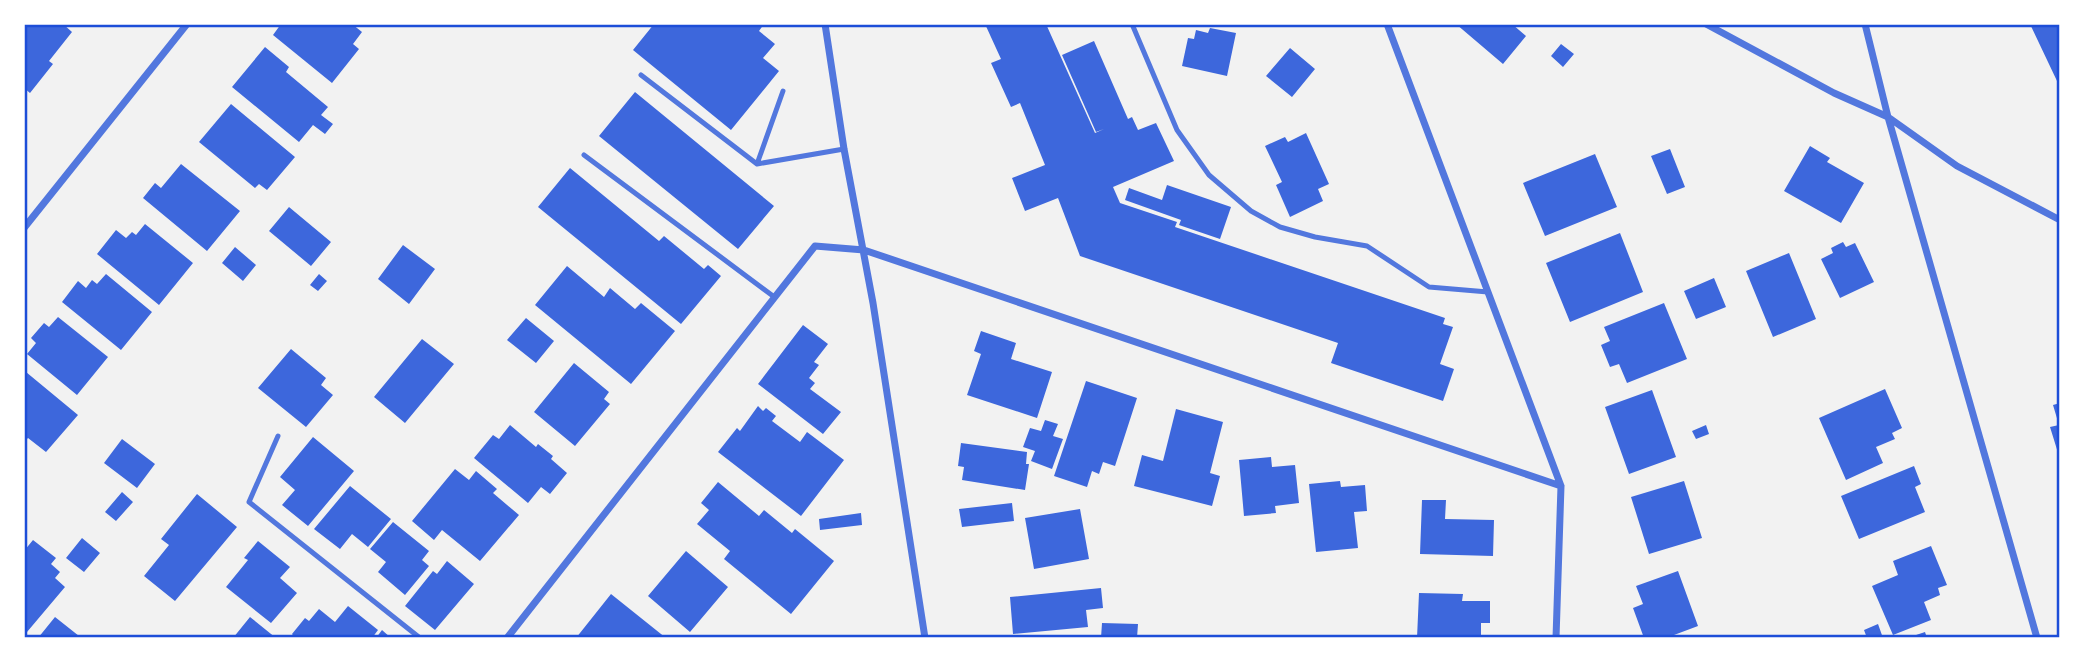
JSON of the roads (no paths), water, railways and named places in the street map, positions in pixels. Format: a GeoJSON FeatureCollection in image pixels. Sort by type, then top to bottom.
{"type":"FeatureCollection","features":[{"type":"Feature","properties":{"kind":"street"},"geometry":{"type":"LineString","coordinates":[[24,229],[187,24]]}},
{"type":"Feature","properties":{"kind":"street"},"geometry":{"type":"LineString","coordinates":[[825,24],[844,149],[864,250],[925,638]]}},
{"type":"Feature","properties":{"kind":"street"},"geometry":{"type":"LineString","coordinates":[[1387,24],[1561,486],[1556,638]]}},
{"type":"Feature","properties":{"kind":"street"},"geometry":{"type":"LineString","coordinates":[[1706,24],[1835,93],[1888,117],[1957,166],[2060,220]]}},
{"type":"Feature","properties":{"kind":"street"},"geometry":{"type":"LineString","coordinates":[[1865,24],[1888,117],[2037,638]]}},
{"type":"Feature","properties":{"kind":"street"},"geometry":{"type":"LineString","coordinates":[[507,638],[773,296],[815,246],[864,250],[1561,486]]}},
{"type":"Feature","properties":{"kind":"lane"},"geometry":{"type":"LineString","coordinates":[[1132,24],[1177,131],[1209,175],[1251,211],[1280,227],[1315,237],[1367,246],[1429,287],[1488,292]]}},
{"type":"Feature","properties":{"kind":"lane"},"geometry":{"type":"LineString","coordinates":[[641,75],[757,164],[844,149]]}},
{"type":"Feature","properties":{"kind":"lane"},"geometry":{"type":"LineString","coordinates":[[757,164],[783,92]]}},
{"type":"Feature","properties":{"kind":"lane"},"geometry":{"type":"LineString","coordinates":[[584,155],[773,296]]}},
{"type":"Feature","properties":{"kind":"lane"},"geometry":{"type":"LineString","coordinates":[[278,436],[249,502],[420,638]]}}]}
